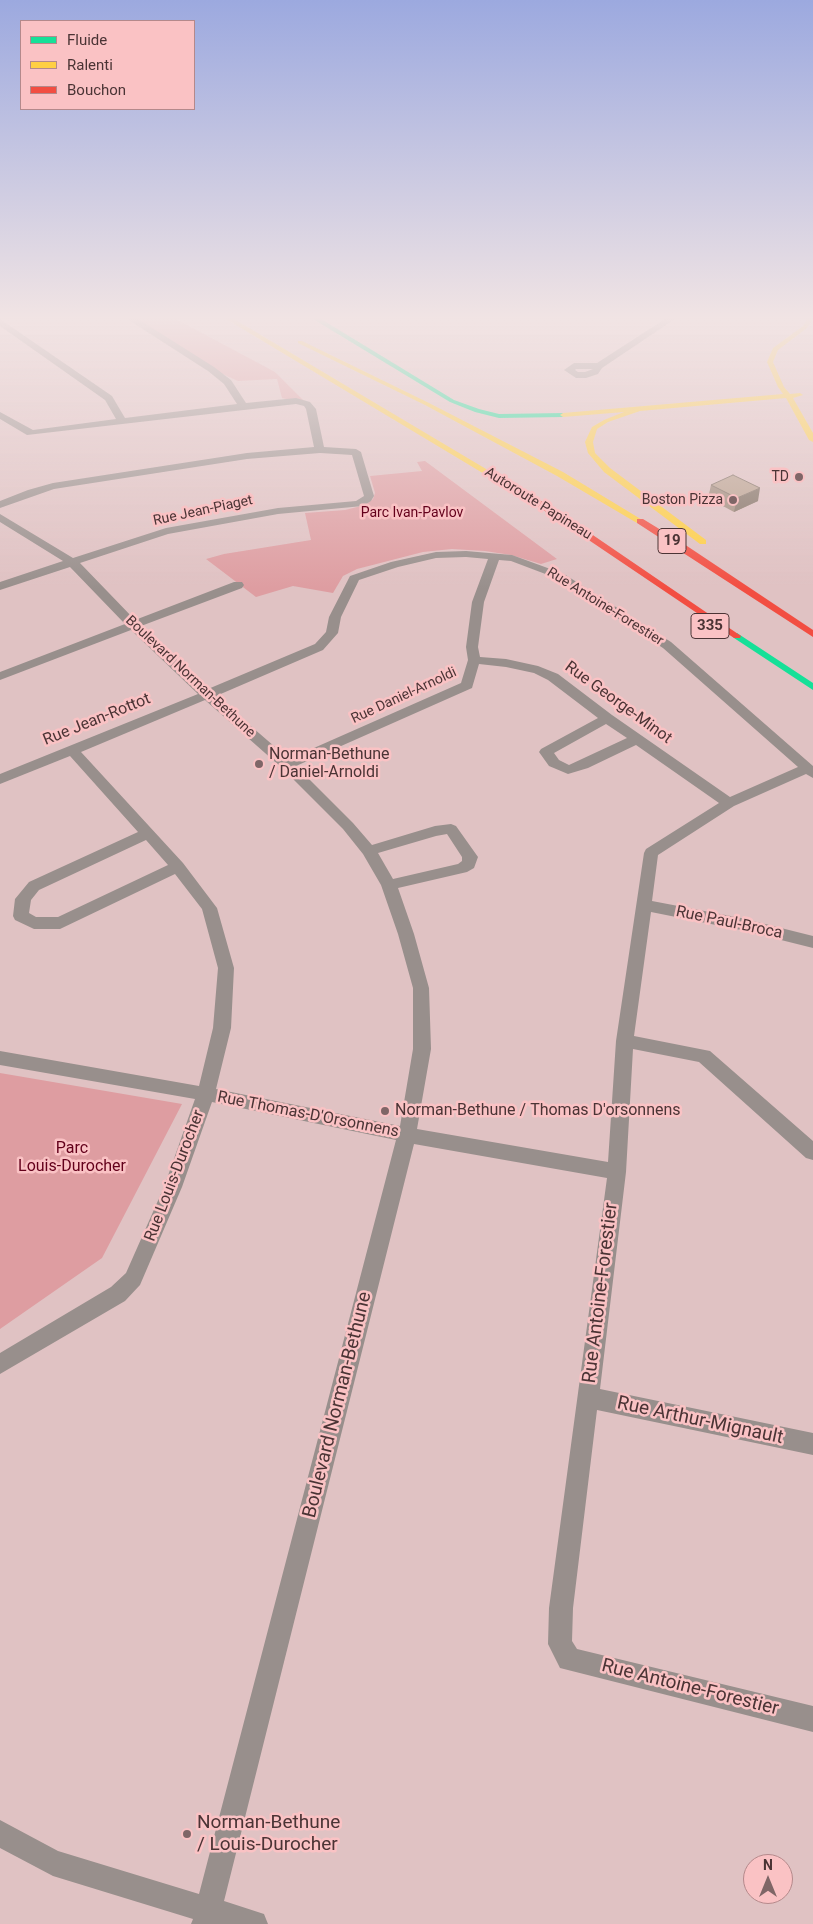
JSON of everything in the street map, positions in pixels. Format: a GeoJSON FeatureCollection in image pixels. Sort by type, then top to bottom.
{"type":"FeatureCollection","features":[{"type":"Feature","properties":{"kind":"main road","name":"Autoroute Papineau"},"geometry":{"type":"LineString","coordinates":[[381,409],[490,473],[621,557],[813,687]]}},
{"type":"Feature","properties":{"kind":"main road","name":"19"},"geometry":{"type":"LineString","coordinates":[[436,409],[526,455],[614,505],[684,548],[813,634]]}},
{"type":"Feature","properties":{"kind":"main road"},"geometry":{"type":"LineString","coordinates":[[472,409],[499,416],[545,417],[638,409]]}},
{"type":"Feature","properties":{"kind":"main road"},"geometry":{"type":"LineString","coordinates":[[490,409],[526,414],[599,409]]}},
{"type":"Feature","properties":{"kind":"main road"},"geometry":{"type":"LineString","coordinates":[[526,455],[638,508],[712,551],[607,470],[592,453],[588,442],[594,428],[606,421],[638,409]]}},
{"type":"Feature","properties":{"kind":"main road"},"geometry":{"type":"LineString","coordinates":[[790,409],[796,411],[813,440]]}},
{"type":"Feature","properties":{"kind":"main road","name":"335"},"geometry":{"type":"LineString","coordinates":[[621,557],[768,672]]}},
{"type":"Feature","properties":{"kind":"street"},"geometry":{"type":"LineString","coordinates":[[115,409],[122,421]]}},
{"type":"Feature","properties":{"kind":"street"},"geometry":{"type":"LineString","coordinates":[[0,415],[31,433],[221,409]]}},
{"type":"Feature","properties":{"kind":"street"},"geometry":{"type":"LineString","coordinates":[[0,505],[53,486],[247,456],[320,450],[311,409]]}},
{"type":"Feature","properties":{"kind":"street","name":"Rue Jean-Piaget"},"geometry":{"type":"LineString","coordinates":[[0,586],[166,531],[278,511],[360,504],[367,499],[369,496],[356,452],[320,450]]}},
{"type":"Feature","properties":{"kind":"street","name":"Boulevard Norman-Bethune"},"geometry":{"type":"LineString","coordinates":[[0,517],[72,562],[132,624],[206,694],[288,766],[348,826],[369,851],[389,885],[406,934],[420,988],[422,1049],[412,1115],[207,1917]]}},
{"type":"Feature","properties":{"kind":"street","name":"Rue Antoine-Forestier"},"geometry":{"type":"LineString","coordinates":[[206,694],[319,647],[332,633],[335,617],[354,578],[395,564],[436,555],[466,554],[512,558],[560,576],[667,646],[810,771],[729,803],[651,853],[626,1041],[617,1172],[561,1608],[560,1644],[569,1659],[813,1719]]}},
{"type":"Feature","properties":{"kind":"street","name":"Rue Daniel-Arnoldi"},"geometry":{"type":"LineString","coordinates":[[288,766],[467,685],[474,660],[472,647],[478,602],[495,557]]}},
{"type":"Feature","properties":{"kind":"street"},"geometry":{"type":"LineString","coordinates":[[0,676],[238,585]]}},
{"type":"Feature","properties":{"kind":"street","name":"Rue George-Minot"},"geometry":{"type":"LineString","coordinates":[[474,660],[506,663],[538,670],[553,677],[637,739],[729,803]]}},
{"type":"Feature","properties":{"kind":"street","name":"Rue Jean-Rottot"},"geometry":{"type":"LineString","coordinates":[[0,779],[107,737],[206,694]]}},
{"type":"Feature","properties":{"kind":"street"},"geometry":{"type":"LineString","coordinates":[[608,718],[546,752],[554,763],[568,770],[583,765],[637,739]]}},
{"type":"Feature","properties":{"kind":"street","name":"Rue Louis-Durocher"},"geometry":{"type":"LineString","coordinates":[[0,1364],[118,1294],[133,1279],[173,1187],[206,1094],[222,1028],[226,968],[209,908],[178,867],[71,750]]}},
{"type":"Feature","properties":{"kind":"street"},"geometry":{"type":"LineString","coordinates":[[369,851],[444,829],[451,829],[470,857],[469,864],[462,868],[389,885]]}},
{"type":"Feature","properties":{"kind":"street"},"geometry":{"type":"LineString","coordinates":[[148,833],[34,886],[23,899],[21,916],[34,923],[60,923],[178,867]]}},
{"type":"Feature","properties":{"kind":"street","name":"Rue Paul-Broca"},"geometry":{"type":"LineString","coordinates":[[644,905],[741,924],[813,942]]}},
{"type":"Feature","properties":{"kind":"street"},"geometry":{"type":"LineString","coordinates":[[626,1041],[704,1056],[813,1152]]}},
{"type":"Feature","properties":{"kind":"street","name":"Rue Thomas-D'Orsonnens"},"geometry":{"type":"LineString","coordinates":[[0,1058],[206,1094],[407,1135],[617,1172]]}},
{"type":"Feature","properties":{"kind":"street","name":"Rue Arthur-Mignault"},"geometry":{"type":"LineString","coordinates":[[587,1397],[813,1444]]}},
{"type":"Feature","properties":{"kind":"street"},"geometry":{"type":"LineString","coordinates":[[0,1833],[53,1863],[207,1917],[254,1924]]}},
{"type":"Feature","properties":{"kind":"green space","name":"Parc Ivan-Pavlov"},"geometry":{"type":"Polygon","coordinates":[[[425,461],[557,559],[541,564],[511,555],[485,551],[452,549],[423,552],[357,569],[343,576],[333,593],[293,586],[256,597],[206,559],[224,554],[311,540],[305,513],[345,510],[365,505],[373,499],[375,493],[370,476],[422,471],[417,462],[425,461]]]}},
{"type":"Feature","properties":{"kind":"green space","name":"Parc Louis-Durocher"},"geometry":{"type":"Polygon","coordinates":[[[0,1073],[182,1104],[102,1258],[0,1329],[0,1073]]]}},
{"type":"Feature","properties":{"kind":"building"},"geometry":{"type":"Polygon","coordinates":[[[733,475],[760,488],[737,498],[711,485],[733,475]]]}},
{"type":"Feature","properties":{"kind":"traffic: fast"},"geometry":{"type":"LineString","coordinates":[[471,409],[499,416],[563,415]]}},
{"type":"Feature","properties":{"kind":"traffic: fast"},"geometry":{"type":"LineString","coordinates":[[737,636],[813,687]]}},
{"type":"Feature","properties":{"kind":"traffic: slow"},"geometry":{"type":"LineString","coordinates":[[380,409],[514,488]]}},
{"type":"Feature","properties":{"kind":"traffic: slow"},"geometry":{"type":"LineString","coordinates":[[436,409],[560,474],[640,521]]}},
{"type":"Feature","properties":{"kind":"traffic: slow"},"geometry":{"type":"LineString","coordinates":[[563,415],[637,409]]}},
{"type":"Feature","properties":{"kind":"traffic: slow"},"geometry":{"type":"LineString","coordinates":[[638,409],[606,421],[594,428],[589,442],[592,453],[607,470],[703,542]]}},
{"type":"Feature","properties":{"kind":"traffic: slow"},"geometry":{"type":"LineString","coordinates":[[797,409],[813,440]]}},
{"type":"Feature","properties":{"kind":"traffic: jam"},"geometry":{"type":"LineString","coordinates":[[514,488],[559,516],[737,636]]}},
{"type":"Feature","properties":{"kind":"traffic: jam"},"geometry":{"type":"LineString","coordinates":[[640,521],[813,634]]}},
{"type":"Feature","properties":{"kind":"place","name":"TD"},"geometry":{"type":"Point","coordinates":[799,477]}},
{"type":"Feature","properties":{"kind":"place","name":"Boston Pizza"},"geometry":{"type":"Point","coordinates":[733,500]}},
{"type":"Feature","properties":{"kind":"place","name":"Norman-Bethune / Daniel-Arnoldi"},"geometry":{"type":"Point","coordinates":[259,764]}},
{"type":"Feature","properties":{"kind":"place","name":"Norman-Bethune / Thomas D'orsonnens"},"geometry":{"type":"Point","coordinates":[385,1111]}},
{"type":"Feature","properties":{"kind":"place","name":"Norman-Bethune / Louis-Durocher"},"geometry":{"type":"Point","coordinates":[187,1834]}}]}
